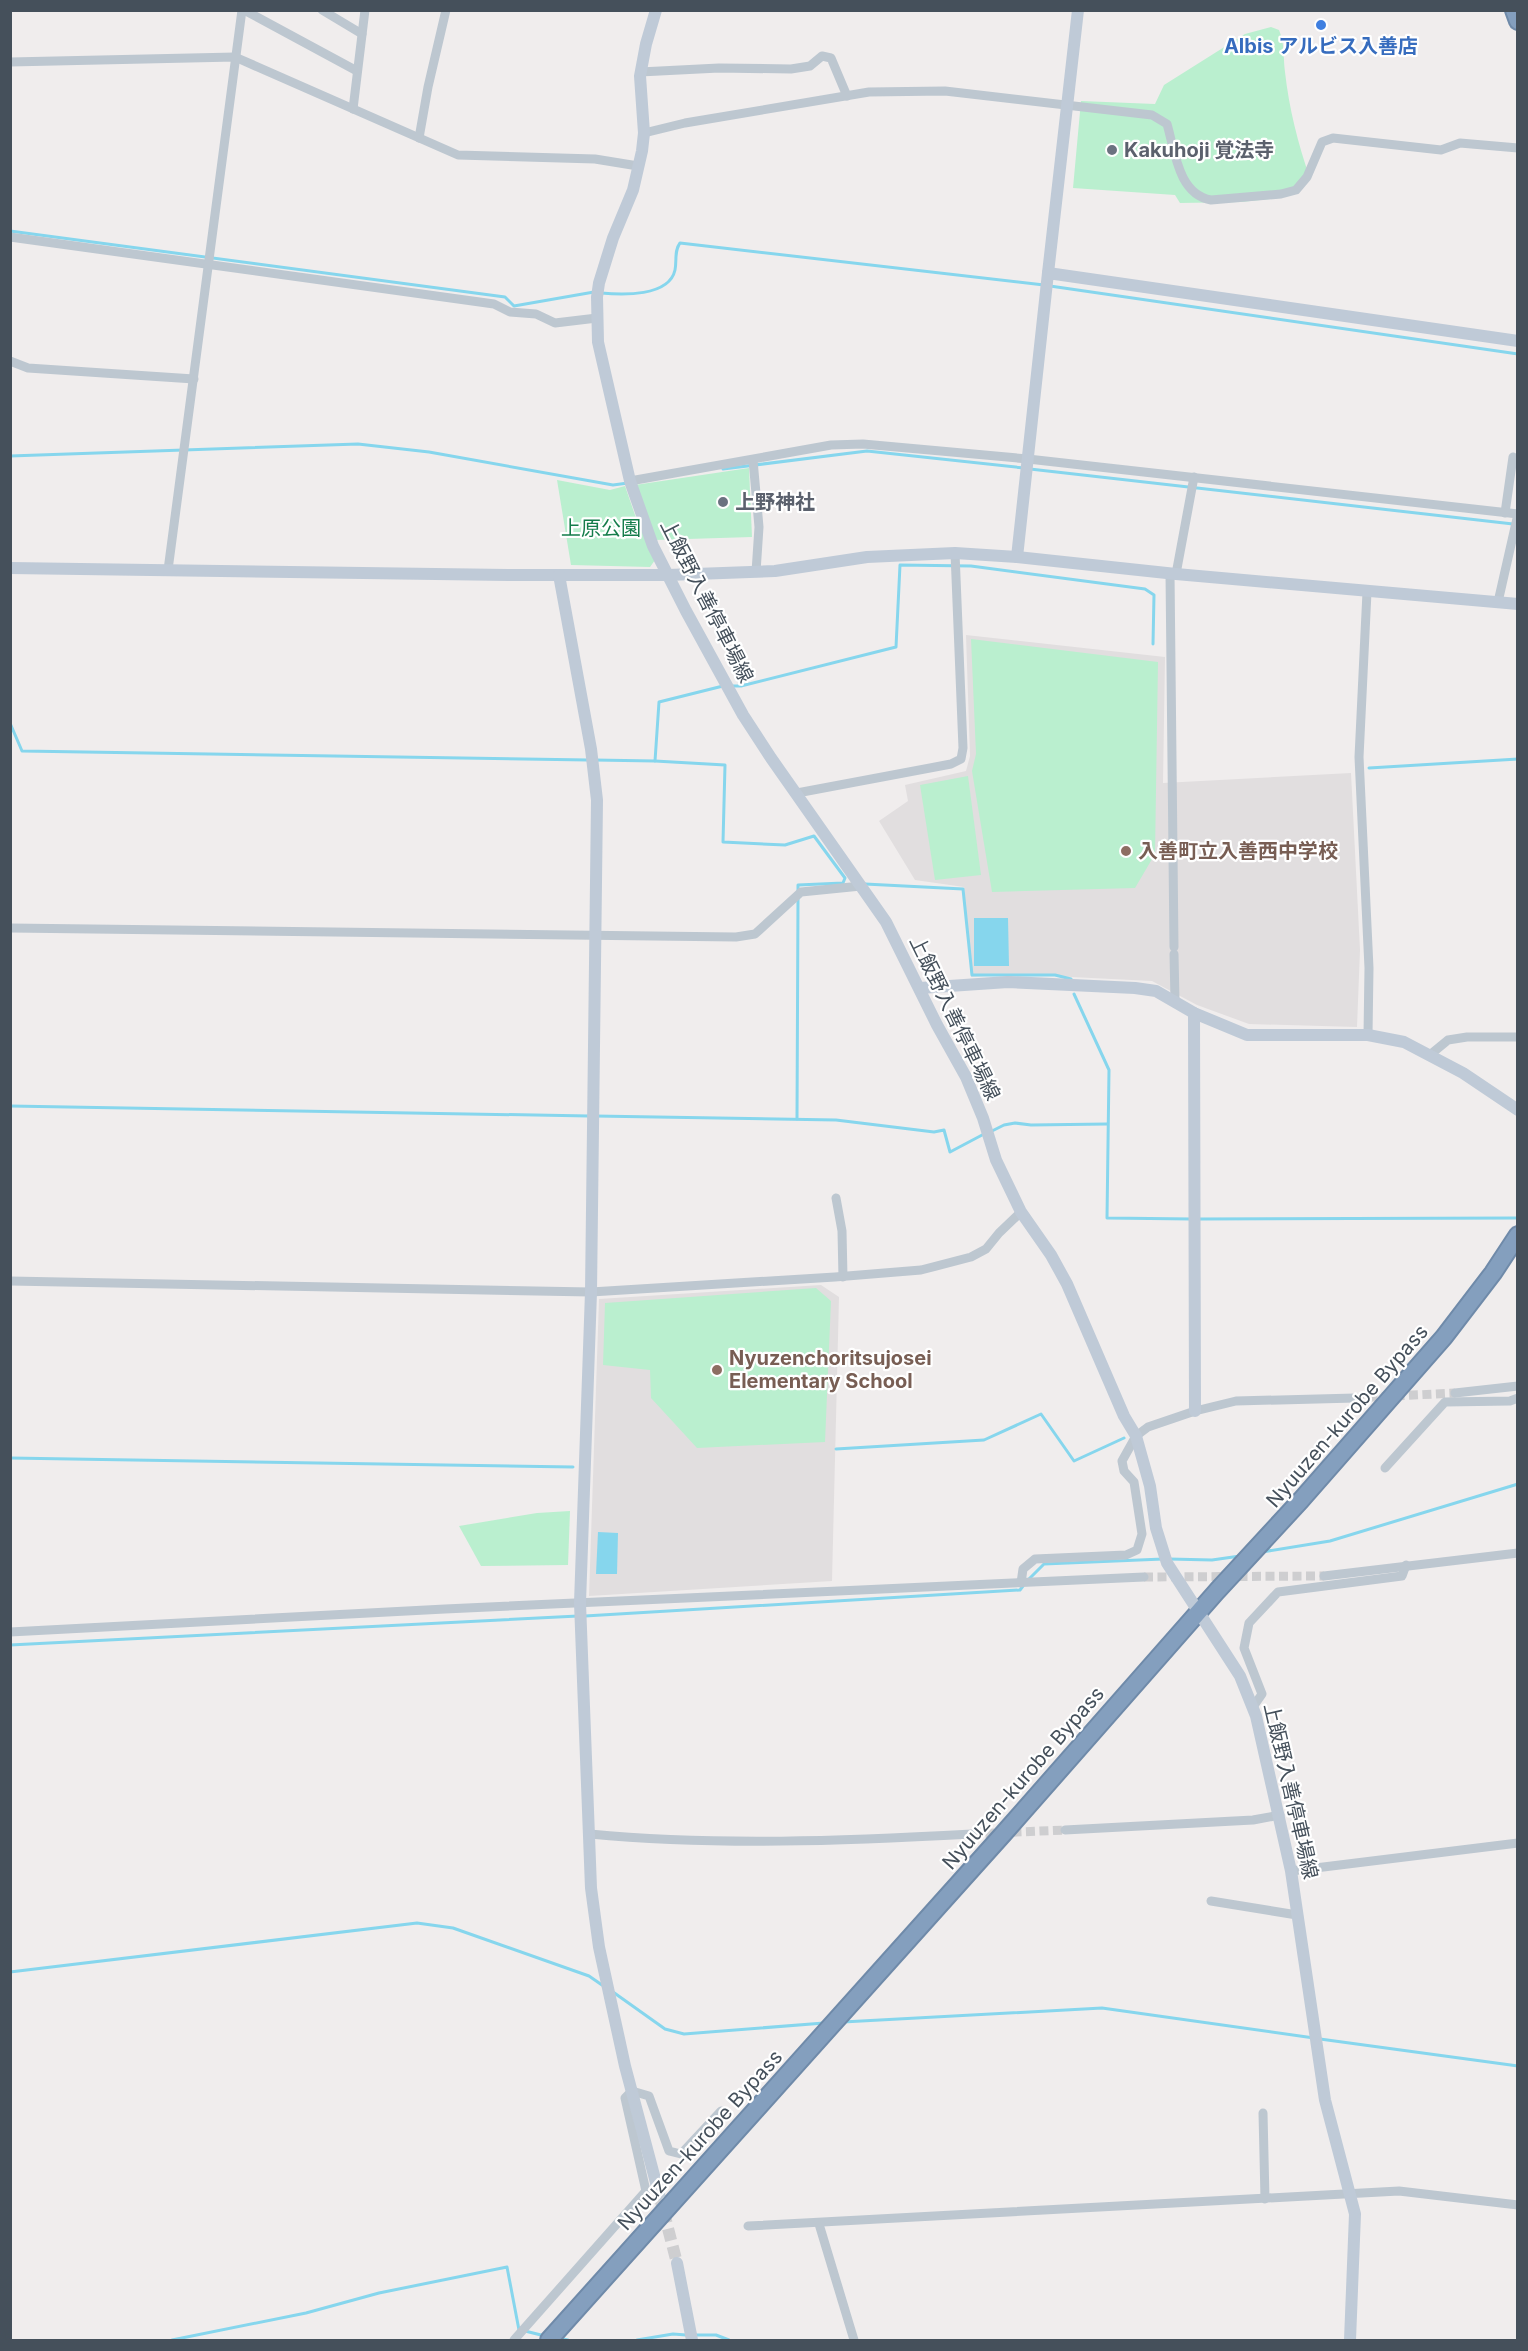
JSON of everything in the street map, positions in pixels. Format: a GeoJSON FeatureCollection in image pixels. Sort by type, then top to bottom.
{"type":"FeatureCollection","features":[{"type":"Feature","properties":{"kind":"highway"},"geometry":{"type":"LineString","coordinates":[[1514,10],[1518,21]]}},
{"type":"Feature","properties":{"kind":"highway","name":"Nyuuzen-kurobe Bypass"},"geometry":{"type":"LineString","coordinates":[[549,2340],[1444,1336],[1488,1280],[1518,1234]]}},
{"type":"Feature","properties":{"kind":"street"},"geometry":{"type":"LineString","coordinates":[[168,570],[243,10],[357,71]]}},
{"type":"Feature","properties":{"kind":"street"},"geometry":{"type":"LineString","coordinates":[[322,10],[362,34]]}},
{"type":"Feature","properties":{"kind":"street"},"geometry":{"type":"LineString","coordinates":[[353,109],[365,10]]}},
{"type":"Feature","properties":{"kind":"street"},"geometry":{"type":"LineString","coordinates":[[419,138],[446,10]]}},
{"type":"Feature","properties":{"kind":"street","name":"上飯野入善停車場線"},"geometry":{"type":"LineString","coordinates":[[656,10],[640,72],[640,105],[644,134],[638,166],[633,190],[613,238],[599,283],[597,318],[601,356],[630,481],[653,546],[743,715],[886,922],[937,1025],[966,1077],[983,1118],[996,1160],[1021,1212],[1051,1255],[1067,1284],[1119,1406],[1136,1436],[1150,1486],[1156,1528],[1167,1563],[1240,1676],[1253,1707],[1280,1815],[1291,1871],[1325,2100],[1351,2194],[1355,2235],[1350,2340]]}},
{"type":"Feature","properties":{"kind":"street"},"geometry":{"type":"LineString","coordinates":[[1017,557],[1078,10]]}},
{"type":"Feature","properties":{"kind":"street"},"geometry":{"type":"LineString","coordinates":[[640,72],[719,68],[790,69],[810,66],[822,56],[831,58],[847,96]]}},
{"type":"Feature","properties":{"kind":"street"},"geometry":{"type":"LineString","coordinates":[[10,62],[235,57],[458,155],[595,159],[638,166]]}},
{"type":"Feature","properties":{"kind":"street"},"geometry":{"type":"LineString","coordinates":[[644,134],[685,123],[869,92],[945,92],[1067,105],[1152,115],[1161,119],[1167,124],[1181,175],[1193,194],[1199,198],[1211,200],[1281,194],[1296,190],[1307,177],[1322,142],[1333,138],[1441,150],[1460,143],[1518,148]]}},
{"type":"Feature","properties":{"kind":"street"},"geometry":{"type":"LineString","coordinates":[[10,237],[494,304],[510,312],[536,314],[555,323],[597,318]]}},
{"type":"Feature","properties":{"kind":"street"},"geometry":{"type":"LineString","coordinates":[[1048,273],[1518,341]]}},
{"type":"Feature","properties":{"kind":"street"},"geometry":{"type":"LineString","coordinates":[[10,361],[28,368],[194,379]]}},
{"type":"Feature","properties":{"kind":"street"},"geometry":{"type":"LineString","coordinates":[[630,481],[831,445],[863,444],[1028,459],[1518,514],[1498,603]]}},
{"type":"Feature","properties":{"kind":"street"},"geometry":{"type":"LineString","coordinates":[[1505,513],[1513,457]]}},
{"type":"Feature","properties":{"kind":"street"},"geometry":{"type":"LineString","coordinates":[[753,460],[759,527],[756,572]]}},
{"type":"Feature","properties":{"kind":"street"},"geometry":{"type":"LineString","coordinates":[[1175,1001],[1173,574],[1194,477]]}},
{"type":"Feature","properties":{"kind":"street"},"geometry":{"type":"LineString","coordinates":[[10,568],[668,575],[775,571],[867,557],[955,553],[1518,604]]}},
{"type":"Feature","properties":{"kind":"street"},"geometry":{"type":"LineString","coordinates":[[797,793],[951,764],[961,759],[963,748],[955,553]]}},
{"type":"Feature","properties":{"kind":"street"},"geometry":{"type":"LineString","coordinates":[[559,575],[591,749],[597,800],[591,1292],[580,1603],[591,1888],[599,1947],[632,2091],[659,2194]]}},
{"type":"Feature","properties":{"kind":"street"},"geometry":{"type":"LineString","coordinates":[[1367,592],[1359,757],[1369,968],[1368,1035]]}},
{"type":"Feature","properties":{"kind":"street"},"geometry":{"type":"LineString","coordinates":[[10,928],[736,937],[755,934],[801,892],[861,886]]}},
{"type":"Feature","properties":{"kind":"street"},"geometry":{"type":"LineString","coordinates":[[920,988],[1008,982],[1156,991],[1194,1012],[1247,1035],[1368,1035],[1404,1042],[1431,1054],[1463,1073],[1518,1110]]}},
{"type":"Feature","properties":{"kind":"street"},"geometry":{"type":"LineString","coordinates":[[1194,1012],[1195,1411]]}},
{"type":"Feature","properties":{"kind":"street"},"geometry":{"type":"LineString","coordinates":[[1431,1054],[1448,1040],[1467,1037],[1518,1037]]}},
{"type":"Feature","properties":{"kind":"street"},"geometry":{"type":"LineString","coordinates":[[836,1198],[842,1231],[843,1277]]}},
{"type":"Feature","properties":{"kind":"street"},"geometry":{"type":"LineString","coordinates":[[10,1281],[591,1292],[843,1277],[921,1270],[971,1257],[986,1249],[1021,1212]]}},
{"type":"Feature","properties":{"kind":"street"},"geometry":{"type":"LineString","coordinates":[[1455,1393],[1518,1386]]}},
{"type":"Feature","properties":{"kind":"street"},"geometry":{"type":"LineString","coordinates":[[1021,1583],[1023,1569],[1035,1559],[1126,1555],[1137,1550],[1142,1534],[1134,1482],[1124,1471],[1122,1461],[1136,1436],[1148,1427],[1195,1411],[1236,1401],[1354,1398]]}},
{"type":"Feature","properties":{"kind":"street"},"geometry":{"type":"LineString","coordinates":[[1385,1468],[1445,1402],[1510,1401],[1518,1398]]}},
{"type":"Feature","properties":{"kind":"street"},"geometry":{"type":"LineString","coordinates":[[1324,1576],[1518,1552]]}},
{"type":"Feature","properties":{"kind":"street"},"geometry":{"type":"LineString","coordinates":[[1253,1707],[1262,1694],[1244,1648],[1249,1623],[1278,1592],[1401,1576],[1406,1565]]}},
{"type":"Feature","properties":{"kind":"street"},"geometry":{"type":"LineString","coordinates":[[10,1632],[1144,1577]]}},
{"type":"Feature","properties":{"kind":"street"},"geometry":{"type":"LineString","coordinates":[[1065,1830],[1253,1820],[1280,1815]]}},
{"type":"Feature","properties":{"kind":"street"},"geometry":{"type":"LineString","coordinates":[[590,1834],[743,1842],[972,1834]]}},
{"type":"Feature","properties":{"kind":"street"},"geometry":{"type":"LineString","coordinates":[[1291,1871],[1518,1843]]}},
{"type":"Feature","properties":{"kind":"street"},"geometry":{"type":"LineString","coordinates":[[1210,1901],[1297,1915]]}},
{"type":"Feature","properties":{"kind":"street"},"geometry":{"type":"LineString","coordinates":[[632,2091],[649,2096],[669,2151],[681,2154],[721,2111]]}},
{"type":"Feature","properties":{"kind":"street"},"geometry":{"type":"LineString","coordinates":[[514,2340],[646,2191],[625,2098],[632,2091]]}},
{"type":"Feature","properties":{"kind":"street"},"geometry":{"type":"LineString","coordinates":[[1263,2112],[1265,2199]]}},
{"type":"Feature","properties":{"kind":"street"},"geometry":{"type":"LineString","coordinates":[[748,2226],[819,2224],[1399,2191],[1518,2205]]}},
{"type":"Feature","properties":{"kind":"street"},"geometry":{"type":"LineString","coordinates":[[819,2224],[854,2340]]}},
{"type":"Feature","properties":{"kind":"street"},"geometry":{"type":"LineString","coordinates":[[676,2263],[692,2340]]}},
{"type":"Feature","properties":{"kind":"shaded area","name":"入善町立入善西中学校"},"geometry":{"type":"Polygon","coordinates":[[[966,635],[1165,657],[1163,783],[1351,773],[1360,950],[1357,1027],[1249,1024],[1197,1005],[1152,981],[1013,974],[971,977],[964,887],[915,880],[879,821],[908,801],[905,785],[966,771],[970,756],[966,635]]]}},
{"type":"Feature","properties":{"kind":"shaded area","name":"Nyuzenchoritsujosei Elementary School"},"geometry":{"type":"Polygon","coordinates":[[[821,1285],[839,1297],[832,1581],[589,1596],[599,1299],[821,1285]]]}},
{"type":"Feature","properties":{"kind":"green space"},"geometry":{"type":"Polygon","coordinates":[[[1271,27],[1279,30],[1281,35],[1292,112],[1310,178],[1279,198],[1241,202],[1180,203],[1175,195],[1073,188],[1081,101],[1155,104],[1164,85],[1245,34],[1271,27]]]}},
{"type":"Feature","properties":{"kind":"green space"},"geometry":{"type":"Polygon","coordinates":[[[749,468],[752,537],[655,540],[635,485],[749,468]]]}},
{"type":"Feature","properties":{"kind":"green space","name":"上原公園"},"geometry":{"type":"Polygon","coordinates":[[[557,480],[610,490],[625,486],[655,560],[650,567],[571,565],[557,480]]]}},
{"type":"Feature","properties":{"kind":"green space"},"geometry":{"type":"Polygon","coordinates":[[[971,639],[1158,662],[1155,854],[1135,888],[992,892],[972,771],[976,754],[971,639]]]}},
{"type":"Feature","properties":{"kind":"green space"},"geometry":{"type":"Polygon","coordinates":[[[968,776],[981,875],[935,880],[920,785],[968,776]]]}},
{"type":"Feature","properties":{"kind":"green space"},"geometry":{"type":"Polygon","coordinates":[[[816,1288],[831,1301],[825,1442],[697,1448],[651,1398],[650,1370],[603,1365],[605,1303],[816,1288]]]}},
{"type":"Feature","properties":{"kind":"green space"},"geometry":{"type":"Polygon","coordinates":[[[570,1511],[568,1565],[481,1566],[459,1526],[537,1513],[570,1511]]]}},
{"type":"Feature","properties":{"kind":"water"},"geometry":{"type":"Polygon","coordinates":[[[974,918],[1008,918],[1009,966],[974,966],[974,918]]]}},
{"type":"Feature","properties":{"kind":"water"},"geometry":{"type":"Polygon","coordinates":[[[598,1532],[618,1533],[617,1574],[596,1574],[598,1532]]]}},
{"type":"Feature","properties":{"kind":"waterway"},"geometry":{"type":"LineString","coordinates":[[10,231],[505,297],[514,306],[594,292]]}},
{"type":"Feature","properties":{"kind":"waterway"},"geometry":{"type":"LineString","coordinates":[[601,293],[632,294],[654,290],[664,285],[671,279],[675,270],[676,252],[680,243],[1044,285]]}},
{"type":"Feature","properties":{"kind":"waterway"},"geometry":{"type":"LineString","coordinates":[[1050,286],[1518,354]]}},
{"type":"Feature","properties":{"kind":"waterway"},"geometry":{"type":"LineString","coordinates":[[10,456],[358,444],[429,452],[613,485],[628,483]]}},
{"type":"Feature","properties":{"kind":"waterway"},"geometry":{"type":"LineString","coordinates":[[723,469],[867,451],[1024,468]]}},
{"type":"Feature","properties":{"kind":"waterway"},"geometry":{"type":"LineString","coordinates":[[1030,469],[1513,524]]}},
{"type":"Feature","properties":{"kind":"waterway"},"geometry":{"type":"LineString","coordinates":[[730,686],[741,686],[896,647],[900,565],[971,566],[1145,589],[1154,595],[1153,644]]}},
{"type":"Feature","properties":{"kind":"waterway"},"geometry":{"type":"LineString","coordinates":[[594,760],[655,761],[659,702],[723,686]]}},
{"type":"Feature","properties":{"kind":"waterway"},"geometry":{"type":"LineString","coordinates":[[10,723],[22,751],[588,760]]}},
{"type":"Feature","properties":{"kind":"waterway"},"geometry":{"type":"LineString","coordinates":[[1369,768],[1518,759]]}},
{"type":"Feature","properties":{"kind":"waterway"},"geometry":{"type":"LineString","coordinates":[[655,761],[725,765],[723,842],[785,845],[814,836],[845,878],[843,883],[798,885],[798,892]]}},
{"type":"Feature","properties":{"kind":"waterway"},"geometry":{"type":"LineString","coordinates":[[865,884],[963,889],[972,975],[1055,975],[1071,979]]}},
{"type":"Feature","properties":{"kind":"waterway"},"geometry":{"type":"LineString","coordinates":[[797,1119],[798,898]]}},
{"type":"Feature","properties":{"kind":"waterway"},"geometry":{"type":"LineString","coordinates":[[1074,994],[1109,1070],[1107,1218],[1192,1219]]}},
{"type":"Feature","properties":{"kind":"waterway"},"geometry":{"type":"LineString","coordinates":[[10,1106],[589,1116]]}},
{"type":"Feature","properties":{"kind":"waterway"},"geometry":{"type":"LineString","coordinates":[[595,1116],[836,1120],[934,1132],[944,1130],[950,1152],[984,1134]]}},
{"type":"Feature","properties":{"kind":"waterway"},"geometry":{"type":"LineString","coordinates":[[990,1132],[1004,1125],[1015,1123],[1031,1125],[1107,1124]]}},
{"type":"Feature","properties":{"kind":"waterway"},"geometry":{"type":"LineString","coordinates":[[1198,1219],[1518,1218]]}},
{"type":"Feature","properties":{"kind":"waterway"},"geometry":{"type":"LineString","coordinates":[[836,1449],[984,1440],[1041,1414],[1074,1461],[1124,1438]]}},
{"type":"Feature","properties":{"kind":"waterway"},"geometry":{"type":"LineString","coordinates":[[10,1458],[573,1467]]}},
{"type":"Feature","properties":{"kind":"waterway"},"geometry":{"type":"LineString","coordinates":[[1262,1552],[1330,1541],[1518,1484]]}},
{"type":"Feature","properties":{"kind":"waterway"},"geometry":{"type":"LineString","coordinates":[[1169,1559],[1212,1560],[1240,1556]]}},
{"type":"Feature","properties":{"kind":"waterway"},"geometry":{"type":"LineString","coordinates":[[1029,1579],[1044,1564],[1163,1559]]}},
{"type":"Feature","properties":{"kind":"waterway"},"geometry":{"type":"LineString","coordinates":[[585,1616],[1020,1590],[1023,1586]]}},
{"type":"Feature","properties":{"kind":"waterway"},"geometry":{"type":"LineString","coordinates":[[10,1645],[578,1616]]}},
{"type":"Feature","properties":{"kind":"waterway"},"geometry":{"type":"LineString","coordinates":[[10,1972],[417,1923],[453,1928],[589,1976],[602,1985]]}},
{"type":"Feature","properties":{"kind":"waterway"},"geometry":{"type":"LineString","coordinates":[[613,1992],[665,2029],[684,2034],[824,2023]]}},
{"type":"Feature","properties":{"kind":"waterway"},"geometry":{"type":"LineString","coordinates":[[843,2022],[1102,2008],[1314,2038]]}},
{"type":"Feature","properties":{"kind":"waterway"},"geometry":{"type":"LineString","coordinates":[[1320,2039],[1518,2066]]}},
{"type":"Feature","properties":{"kind":"waterway"},"geometry":{"type":"LineString","coordinates":[[172,2340],[306,2313],[379,2293],[507,2267],[519,2330]]}},
{"type":"Feature","properties":{"kind":"waterway"},"geometry":{"type":"LineString","coordinates":[[525,2331],[545,2336]]}},
{"type":"Feature","properties":{"kind":"waterway"},"geometry":{"type":"LineString","coordinates":[[637,2340],[673,2334],[686,2335]]}},
{"type":"Feature","properties":{"kind":"waterway"},"geometry":{"type":"LineString","coordinates":[[693,2335],[716,2335],[729,2340]]}},
{"type":"Feature","properties":{"kind":"waterway"},"geometry":{"type":"LineString","coordinates":[[558,2338],[568,2340]]}},
{"type":"Feature","properties":{"kind":"tunnel"},"geometry":{"type":"LineString","coordinates":[[1355,1398],[1455,1393]]}},
{"type":"Feature","properties":{"kind":"tunnel"},"geometry":{"type":"LineString","coordinates":[[1144,1577],[1324,1576]]}},
{"type":"Feature","properties":{"kind":"tunnel"},"geometry":{"type":"LineString","coordinates":[[972,1834],[1065,1830]]}},
{"type":"Feature","properties":{"kind":"tunnel"},"geometry":{"type":"LineString","coordinates":[[659,2194],[677,2263]]}},
{"type":"Feature","properties":{"kind":"place","name":"Albis アルビス入善店"},"geometry":{"type":"Point","coordinates":[1321,25]}},
{"type":"Feature","properties":{"kind":"place","name":"Kakuhoji 覚法寺"},"geometry":{"type":"Point","coordinates":[1112,150]}},
{"type":"Feature","properties":{"kind":"place","name":"上野神社"},"geometry":{"type":"Point","coordinates":[723,502]}},
{"type":"Feature","properties":{"kind":"place","name":"入善町立入善西中学校"},"geometry":{"type":"Point","coordinates":[1126,851]}},
{"type":"Feature","properties":{"kind":"place","name":"Nyuzenchoritsujosei Elementary School"},"geometry":{"type":"Point","coordinates":[717,1370]}}]}
